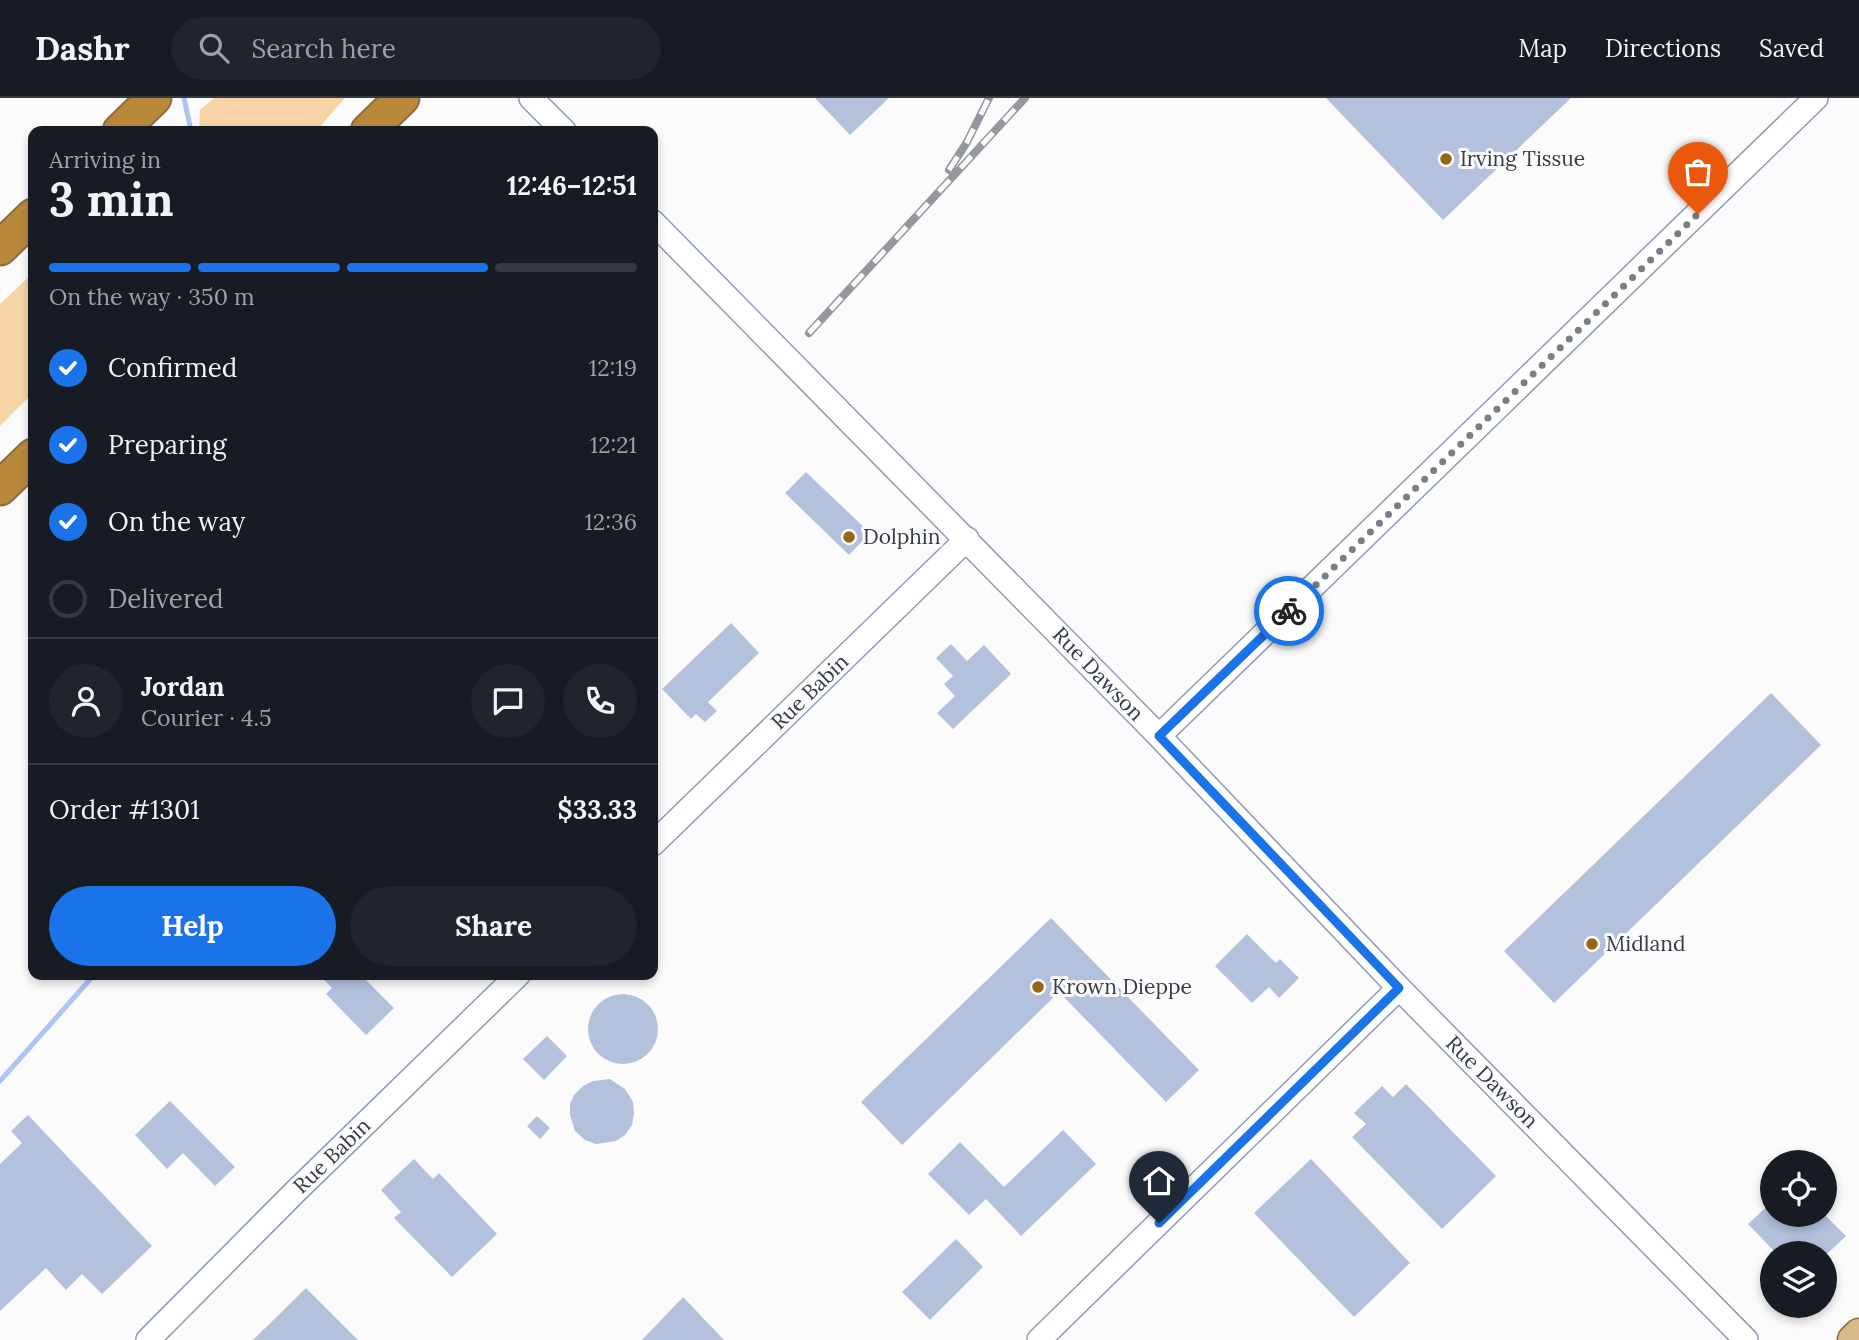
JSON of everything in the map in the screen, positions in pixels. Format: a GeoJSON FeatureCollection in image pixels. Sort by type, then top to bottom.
{"type":"FeatureCollection","features":[{"type":"Feature","properties":{"kind":"highway"},"geometry":{"type":"LineString","coordinates":[[125,126],[154,98]]}},
{"type":"Feature","properties":{"kind":"highway"},"geometry":{"type":"LineString","coordinates":[[373,126],[402,98]]}},
{"type":"Feature","properties":{"kind":"highway"},"geometry":{"type":"LineString","coordinates":[[0,248],[28,221]]}},
{"type":"Feature","properties":{"kind":"highway"},"geometry":{"type":"LineString","coordinates":[[0,488],[28,461]]}},
{"type":"Feature","properties":{"kind":"main road"},"geometry":{"type":"LineString","coordinates":[[1853,1340],[1859,1335]]}},
{"type":"Feature","properties":{"kind":"street"},"geometry":{"type":"LineString","coordinates":[[531,98],[559,126]]}},
{"type":"Feature","properties":{"kind":"street"},"geometry":{"type":"LineString","coordinates":[[1159,736],[1816,98]]}},
{"type":"Feature","properties":{"kind":"street","name":"Rue Dawson"},"geometry":{"type":"LineString","coordinates":[[658,227],[967,539],[1399,988],[1746,1340]]}},
{"type":"Feature","properties":{"kind":"street","name":"Rue Babin"},"geometry":{"type":"LineString","coordinates":[[658,839],[967,539]]}},
{"type":"Feature","properties":{"kind":"street","name":"Rue Babin"},"geometry":{"type":"LineString","coordinates":[[148,1340],[513,980]]}},
{"type":"Feature","properties":{"kind":"street"},"geometry":{"type":"LineString","coordinates":[[1038,1340],[1399,988]]}},
{"type":"Feature","properties":{"kind":"shaded area"},"geometry":{"type":"Polygon","coordinates":[[[214,98],[345,98],[320,126],[199,126],[200,110],[214,98]]]}},
{"type":"Feature","properties":{"kind":"shaded area"},"geometry":{"type":"Polygon","coordinates":[[[28,278],[28,398],[0,426],[0,304],[28,278]]]}},
{"type":"Feature","properties":{"kind":"building"},"geometry":{"type":"Polygon","coordinates":[[[815,98],[889,98],[850,135],[815,98]]]}},
{"type":"Feature","properties":{"kind":"building","name":"Irving Tissue"},"geometry":{"type":"Polygon","coordinates":[[[1326,98],[1571,98],[1443,220],[1326,98]]]}},
{"type":"Feature","properties":{"kind":"building"},"geometry":{"type":"Polygon","coordinates":[[[806,472],[870,533],[849,555],[785,493],[806,472]]]}},
{"type":"Feature","properties":{"kind":"building"},"geometry":{"type":"Polygon","coordinates":[[[731,623],[759,653],[708,702],[717,711],[705,722],[696,714],[691,719],[662,689],[731,623]]]}},
{"type":"Feature","properties":{"kind":"building"},"geometry":{"type":"Polygon","coordinates":[[[951,644],[967,661],[984,645],[1011,674],[953,729],[937,713],[955,696],[944,684],[953,676],[936,658],[951,644]]]}},
{"type":"Feature","properties":{"kind":"building"},"geometry":{"type":"Polygon","coordinates":[[[1771,693],[1821,745],[1554,1003],[1504,951],[1771,693]]]}},
{"type":"Feature","properties":{"kind":"building"},"geometry":{"type":"Polygon","coordinates":[[[1051,918],[1199,1070],[1166,1102],[1059,992],[902,1145],[861,1102],[1051,918]]]}},
{"type":"Feature","properties":{"kind":"building"},"geometry":{"type":"Polygon","coordinates":[[[1247,934],[1276,963],[1280,959],[1299,978],[1279,998],[1269,987],[1252,1003],[1215,966],[1247,934]]]}},
{"type":"Feature","properties":{"kind":"building"},"geometry":{"type":"Polygon","coordinates":[[[324,980],[366,980],[394,1008],[366,1035],[326,994],[332,988],[324,980]]]}},
{"type":"Feature","properties":{"kind":"building"},"geometry":{"type":"Polygon","coordinates":[[[623,994],[648,1004],[658,1029],[648,1054],[623,1064],[598,1054],[588,1029],[598,1004],[623,994]]]}},
{"type":"Feature","properties":{"kind":"building"},"geometry":{"type":"Polygon","coordinates":[[[547,1036],[567,1056],[544,1080],[523,1059],[547,1036]]]}},
{"type":"Feature","properties":{"kind":"building"},"geometry":{"type":"Polygon","coordinates":[[[610,1079],[625,1089],[633,1102],[632,1125],[625,1135],[616,1141],[596,1144],[585,1140],[575,1131],[570,1104],[583,1086],[593,1081],[610,1079]]]}},
{"type":"Feature","properties":{"kind":"building"},"geometry":{"type":"Polygon","coordinates":[[[1406,1084],[1496,1176],[1442,1229],[1352,1137],[1366,1124],[1354,1113],[1382,1086],[1393,1097],[1406,1084]]]}},
{"type":"Feature","properties":{"kind":"building"},"geometry":{"type":"Polygon","coordinates":[[[170,1101],[235,1167],[215,1186],[183,1153],[167,1169],[135,1135],[170,1101]]]}},
{"type":"Feature","properties":{"kind":"building"},"geometry":{"type":"Polygon","coordinates":[[[28,1115],[152,1246],[102,1294],[82,1274],[66,1290],[46,1268],[0,1311],[0,1164],[22,1143],[11,1131],[28,1115]]]}},
{"type":"Feature","properties":{"kind":"building"},"geometry":{"type":"Polygon","coordinates":[[[537,1116],[550,1128],[540,1139],[527,1126],[537,1116]]]}},
{"type":"Feature","properties":{"kind":"building"},"geometry":{"type":"Polygon","coordinates":[[[1063,1130],[1096,1164],[1021,1236],[986,1199],[969,1215],[928,1174],[960,1142],[1004,1187],[1063,1130]]]}},
{"type":"Feature","properties":{"kind":"building"},"geometry":{"type":"Polygon","coordinates":[[[414,1159],[433,1179],[439,1173],[497,1234],[452,1277],[394,1218],[401,1212],[381,1190],[414,1159]]]}},
{"type":"Feature","properties":{"kind":"building"},"geometry":{"type":"Polygon","coordinates":[[[1311,1159],[1410,1263],[1354,1317],[1254,1213],[1311,1159]]]}},
{"type":"Feature","properties":{"kind":"building"},"geometry":{"type":"Polygon","coordinates":[[[1760,1213],[1760,1227],[1837,1227],[1846,1236],[1837,1244],[1837,1241],[1764,1241],[1748,1224],[1760,1213]]]}},
{"type":"Feature","properties":{"kind":"building"},"geometry":{"type":"Polygon","coordinates":[[[956,1239],[983,1267],[930,1320],[902,1292],[956,1239]]]}},
{"type":"Feature","properties":{"kind":"building"},"geometry":{"type":"Polygon","coordinates":[[[306,1288],[358,1340],[253,1340],[306,1288]]]}},
{"type":"Feature","properties":{"kind":"building"},"geometry":{"type":"Polygon","coordinates":[[[683,1297],[724,1340],[642,1340],[683,1297]]]}},
{"type":"Feature","properties":{"kind":"waterway"},"geometry":{"type":"LineString","coordinates":[[184,98],[190,126]]}},
{"type":"Feature","properties":{"kind":"waterway"},"geometry":{"type":"LineString","coordinates":[[0,1081],[90,980]]}},
{"type":"Feature","properties":{"kind":"railway"},"geometry":{"type":"LineString","coordinates":[[949,170],[967,142],[989,98]]}},
{"type":"Feature","properties":{"kind":"railway"},"geometry":{"type":"LineString","coordinates":[[809,333],[1025,98]]}},
{"type":"Feature","properties":{"kind":"way so far"},"geometry":{"type":"LineString","coordinates":[[1289,611],[1698,214]]}},
{"type":"Feature","properties":{"kind":"place","name":"Irving Tissue"},"geometry":{"type":"Point","coordinates":[1446,159]}},
{"type":"Feature","properties":{"kind":"place","name":"Dolphin"},"geometry":{"type":"Point","coordinates":[849,537]}},
{"type":"Feature","properties":{"kind":"place","name":"Midland"},"geometry":{"type":"Point","coordinates":[1592,944]}},
{"type":"Feature","properties":{"kind":"place","name":"Krown Dieppe"},"geometry":{"type":"Point","coordinates":[1038,987]}},
{"type":"Feature","properties":{"kind":"route"},"geometry":{"type":"LineString","coordinates":[[1159,1223],[1399,988],[1159,736],[1289,611]]}}]}
